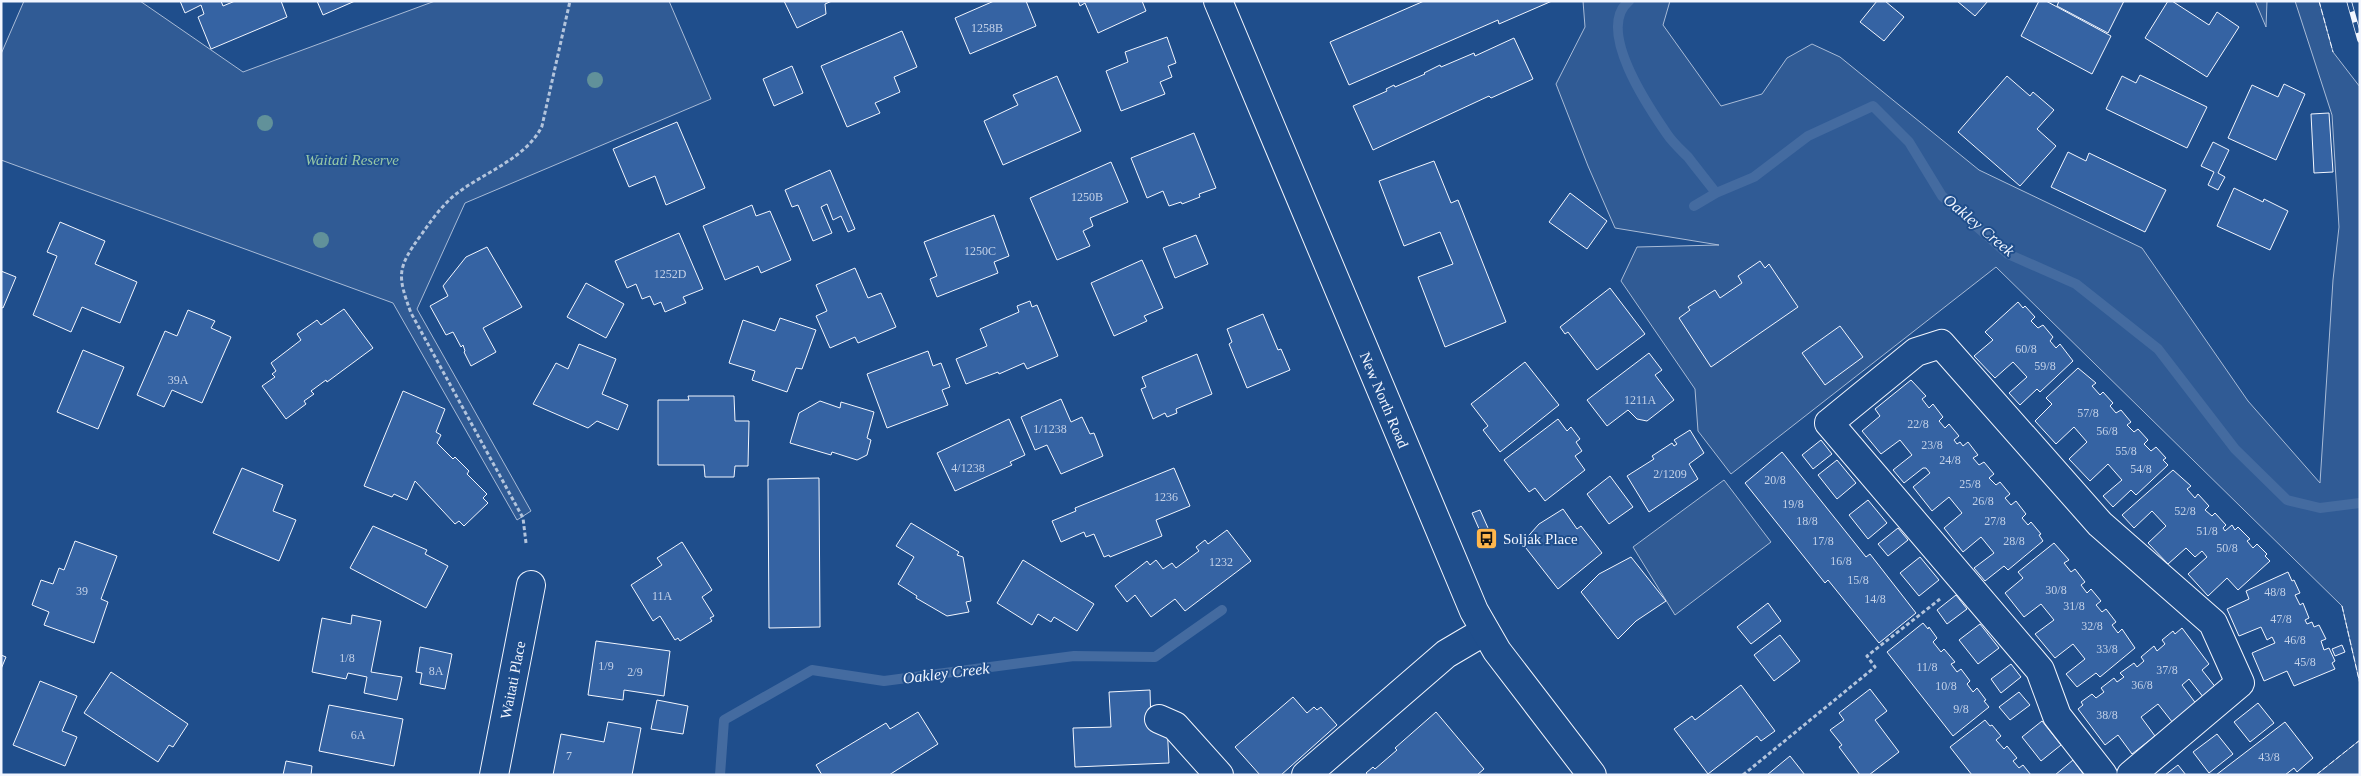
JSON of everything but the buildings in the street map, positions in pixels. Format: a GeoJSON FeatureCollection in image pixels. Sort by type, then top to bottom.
{"type":"FeatureCollection","features":[{"type":"Feature","properties":{"kind":"street","name":"New North Road"},"geometry":{"type":"LineString","coordinates":[[1218,1],[1474,611],[1503,658],[1592,775]]}},
{"type":"Feature","properties":{"kind":"street"},"geometry":{"type":"LineString","coordinates":[[2103,775],[2057,716],[2040,670],[1829,423],[1916,352],[1941,344],[2100,524],[2213,622],[2240,683],[2131,775]]}},
{"type":"Feature","properties":{"kind":"street","name":"Waitati Place"},"geometry":{"type":"LineString","coordinates":[[494,775],[531,585]]}},
{"type":"Feature","properties":{"kind":"street"},"geometry":{"type":"LineString","coordinates":[[1306,775],[1446,654],[1486,631]]}},
{"type":"Feature","properties":{"kind":"street"},"geometry":{"type":"LineString","coordinates":[[1159,719],[1175,726],[1219,775]]}},
{"type":"Feature","properties":{"kind":"path"},"geometry":{"type":"LineString","coordinates":[[526,543],[523,518],[411,312],[401,285],[402,270],[409,253],[428,225],[456,195],[513,156],[537,136],[542,126],[570,1]]}},
{"type":"Feature","properties":{"kind":"path"},"geometry":{"type":"LineString","coordinates":[[1743,775],[1875,667],[1868,656],[1963,580]]}},
{"type":"Feature","properties":{"kind":"shaded area","name":"Waitati Reserve"},"geometry":{"type":"Polygon","coordinates":[[[24,1],[140,1],[243,72],[435,1],[669,1],[711,99],[465,203],[417,309],[531,511],[517,520],[393,303],[1,160],[1,54],[24,1]]]}},
{"type":"Feature","properties":{"kind":"shaded area"},"geometry":{"type":"Polygon","coordinates":[[[1583,1],[1670,1],[1663,25],[1721,106],[1762,94],[1787,58],[1812,44],[1840,57],[1979,170],[2142,248],[2248,401],[2320,483],[2333,280],[2339,227],[2332,115],[2295,1],[2319,1],[2333,52],[2360,87],[2360,684],[2342,606],[1996,267],[1731,474],[1698,431],[1695,389],[1621,281],[1637,247],[1719,245],[1615,228],[1556,84],[1585,27],[1583,1]]]}},
{"type":"Feature","properties":{"kind":"shaded area"},"geometry":{"type":"Polygon","coordinates":[[[2255,1],[2267,1],[2266,27],[2255,1]]]}},
{"type":"Feature","properties":{"kind":"shaded area"},"geometry":{"type":"Polygon","coordinates":[[[1724,480],[1771,542],[1675,615],[1633,547],[1724,480]]]}},
{"type":"Feature","properties":{"kind":"shaded area"},"geometry":{"type":"Polygon","coordinates":[[[2360,740],[2360,775],[2316,775],[2360,740]]]}},
{"type":"Feature","properties":{"kind":"waterway","name":"Oakley Creek"},"geometry":{"type":"LineString","coordinates":[[1629,1],[1620,14],[1618,30],[1621,49],[1628,68],[1638,88],[1667,134],[1716,193]]}},
{"type":"Feature","properties":{"kind":"waterway","name":"Oakley Creek"},"geometry":{"type":"LineString","coordinates":[[1694,206],[1716,193],[1754,177],[1808,136],[1873,106],[1909,142],[1942,196],[2008,254],[2076,284],[2158,349],[2235,449],[2287,500],[2320,508],[2360,503]]}},
{"type":"Feature","properties":{"kind":"waterway","name":"Oakley Creek"},"geometry":{"type":"LineString","coordinates":[[720,775],[724,720],[812,670],[884,681],[1074,656],[1155,657],[1222,610]]}},
{"type":"Feature","properties":{"kind":"railway"},"geometry":{"type":"LineString","coordinates":[[2349,1],[2360,40]]}},
{"type":"Feature","properties":{"kind":"fence"},"geometry":{"type":"LineString","coordinates":[[2319,1],[2333,52]]}},
{"type":"Feature","properties":{"kind":"fence"},"geometry":{"type":"LineString","coordinates":[[2342,606],[2360,684]]}},
{"type":"Feature","properties":{"kind":"fence"},"geometry":{"type":"LineString","coordinates":[[2316,775],[2360,740]]}},
{"type":"Feature","properties":{"kind":"place","name":"Soljak Place"},"geometry":{"type":"Point","coordinates":[1487,539]}}]}
